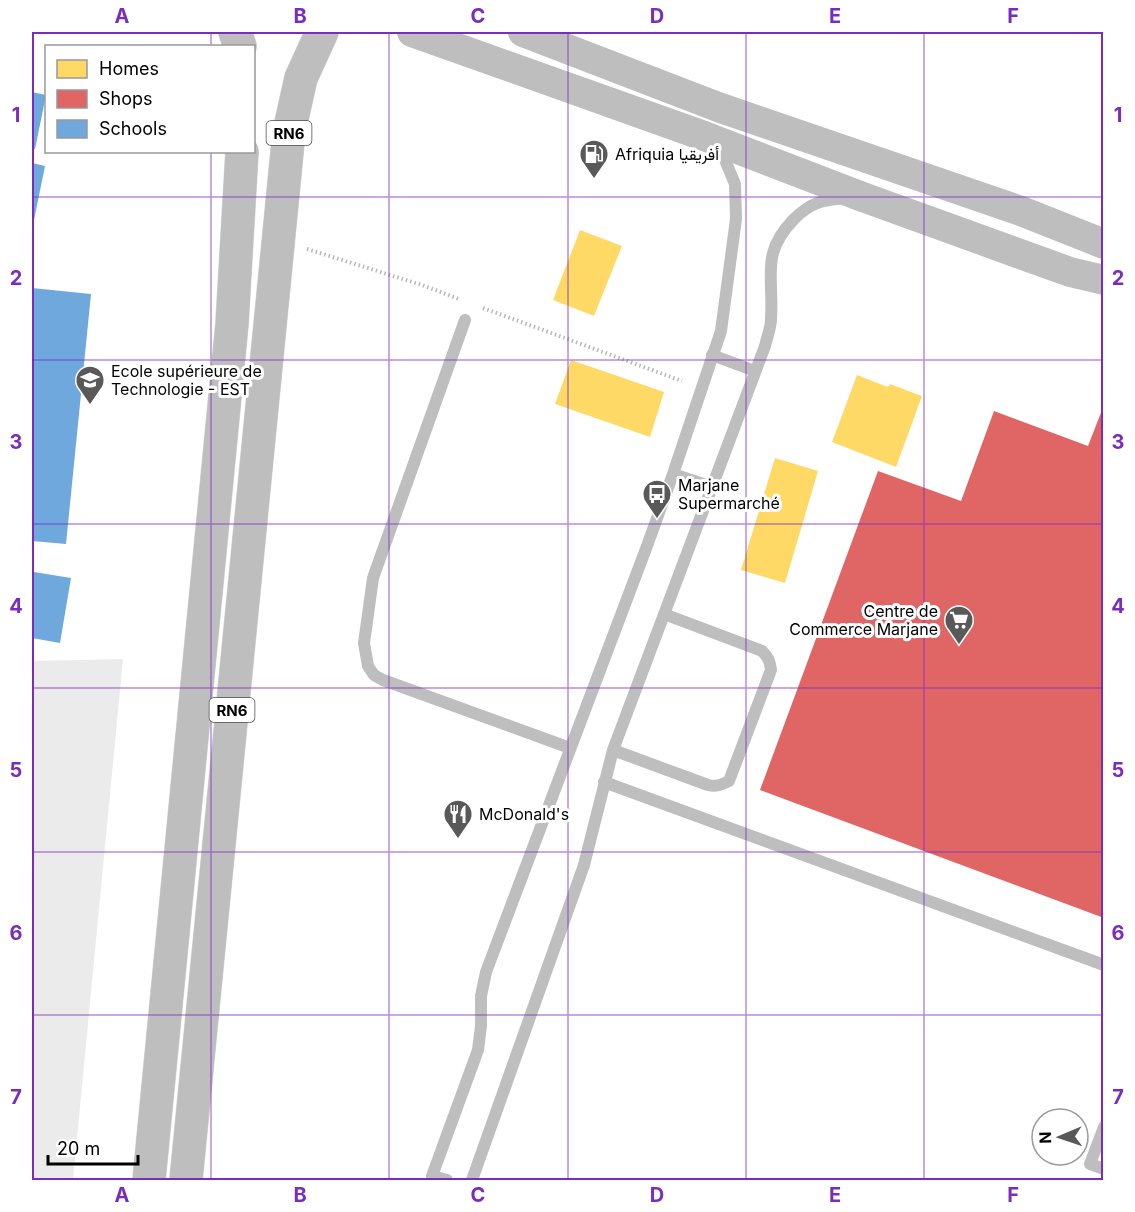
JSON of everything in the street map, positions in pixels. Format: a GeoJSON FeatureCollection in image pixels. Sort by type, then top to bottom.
{"type":"FeatureCollection","features":[{"type":"Feature","properties":{"kind":"highway","name":"RN6"},"geometry":{"type":"LineString","coordinates":[[186,1180],[289,132],[301,78],[322,32]]}},
{"type":"Feature","properties":{"kind":"highway","name":"RN6"},"geometry":{"type":"LineString","coordinates":[[149,1180],[231,336],[242,153]]}},
{"type":"Feature","properties":{"kind":"street"},"geometry":{"type":"LineString","coordinates":[[411,32],[704,136],[860,196],[1070,272],[1104,280]]}},
{"type":"Feature","properties":{"kind":"street"},"geometry":{"type":"LineString","coordinates":[[523,32],[718,107],[1021,211],[1104,244]]}},
{"type":"Feature","properties":{"kind":"lane"},"geometry":{"type":"LineString","coordinates":[[447,1180],[433,1178],[478,1050],[482,1026],[481,996],[486,972],[673,474],[721,331],[736,219],[735,184],[724,160],[704,136]]}},
{"type":"Feature","properties":{"kind":"lane"},"geometry":{"type":"LineString","coordinates":[[472,1180],[584,865],[613,750],[765,346],[771,320],[770,272],[773,251],[780,234],[815,203],[829,199],[860,196]]}},
{"type":"Feature","properties":{"kind":"lane"},"geometry":{"type":"LineString","coordinates":[[465,320],[373,578],[363,643],[368,666],[374,675],[383,680],[570,748]]}},
{"type":"Feature","properties":{"kind":"lane"},"geometry":{"type":"LineString","coordinates":[[712,355],[755,371]]}},
{"type":"Feature","properties":{"kind":"lane"},"geometry":{"type":"LineString","coordinates":[[673,474],[712,487]]}},
{"type":"Feature","properties":{"kind":"lane"},"geometry":{"type":"LineString","coordinates":[[613,750],[714,787],[721,786],[729,781],[771,670],[770,662],[762,651],[664,614]]}},
{"type":"Feature","properties":{"kind":"lane"},"geometry":{"type":"LineString","coordinates":[[604,782],[1104,965]]}},
{"type":"Feature","properties":{"kind":"lane"},"geometry":{"type":"LineString","coordinates":[[1104,1127],[1090,1164],[1104,1169]]}},
{"type":"Feature","properties":{"kind":"path"},"geometry":{"type":"LineString","coordinates":[[278,239],[460,299]]}},
{"type":"Feature","properties":{"kind":"path"},"geometry":{"type":"LineString","coordinates":[[481,307],[701,388]]}},
{"type":"Feature","properties":{"kind":"shaded area"},"geometry":{"type":"Polygon","coordinates":[[[123,659],[73,1180],[32,1180],[32,661],[123,659]]]}},
{"type":"Feature","properties":{"kind":"building: Homes"},"geometry":{"type":"Polygon","coordinates":[[[580,230],[622,246],[594,316],[553,300],[580,230]]]}},
{"type":"Feature","properties":{"kind":"building: Homes"},"geometry":{"type":"Polygon","coordinates":[[[571,360],[664,392],[650,437],[555,404],[571,360]]]}},
{"type":"Feature","properties":{"kind":"building: Homes"},"geometry":{"type":"Polygon","coordinates":[[[857,375],[888,387],[890,384],[922,396],[896,467],[832,442],[857,375]]]}},
{"type":"Feature","properties":{"kind":"building: Homes"},"geometry":{"type":"Polygon","coordinates":[[[775,458],[818,471],[785,583],[741,570],[775,458]]]}},
{"type":"Feature","properties":{"kind":"building: Shops","name":"Centre de Commerce Marjane"},"geometry":{"type":"Polygon","coordinates":[[[1102,410],[1104,410],[1104,918],[760,790],[878,471],[961,501],[994,411],[1088,446],[1102,410]]]}},
{"type":"Feature","properties":{"kind":"building: Schools"},"geometry":{"type":"Polygon","coordinates":[[[32,92],[45,95],[45,100],[35,149],[32,149],[32,92]]]}},
{"type":"Feature","properties":{"kind":"building: Schools"},"geometry":{"type":"Polygon","coordinates":[[[32,163],[45,166],[33,225],[32,225],[32,163]]]}},
{"type":"Feature","properties":{"kind":"building: Schools"},"geometry":{"type":"Polygon","coordinates":[[[32,288],[91,294],[66,544],[32,541],[32,288]]]}},
{"type":"Feature","properties":{"kind":"building: Schools"},"geometry":{"type":"Polygon","coordinates":[[[34,572],[71,578],[60,643],[32,638],[34,572]]]}},
{"type":"Feature","properties":{"kind":"place","name":"Afriquia أفريقيا"},"geometry":{"type":"Point","coordinates":[594,180]}},
{"type":"Feature","properties":{"kind":"place","name":"Ecole supérieure de Technologie - EST"},"geometry":{"type":"Point","coordinates":[90,406]}},
{"type":"Feature","properties":{"kind":"place","name":"Marjane Supermarché"},"geometry":{"type":"Point","coordinates":[657,520]}},
{"type":"Feature","properties":{"kind":"place","name":"Centre de Commerce Marjane"},"geometry":{"type":"Point","coordinates":[959,646]}},
{"type":"Feature","properties":{"kind":"place","name":"McDonald's"},"geometry":{"type":"Point","coordinates":[458,840]}}]}
